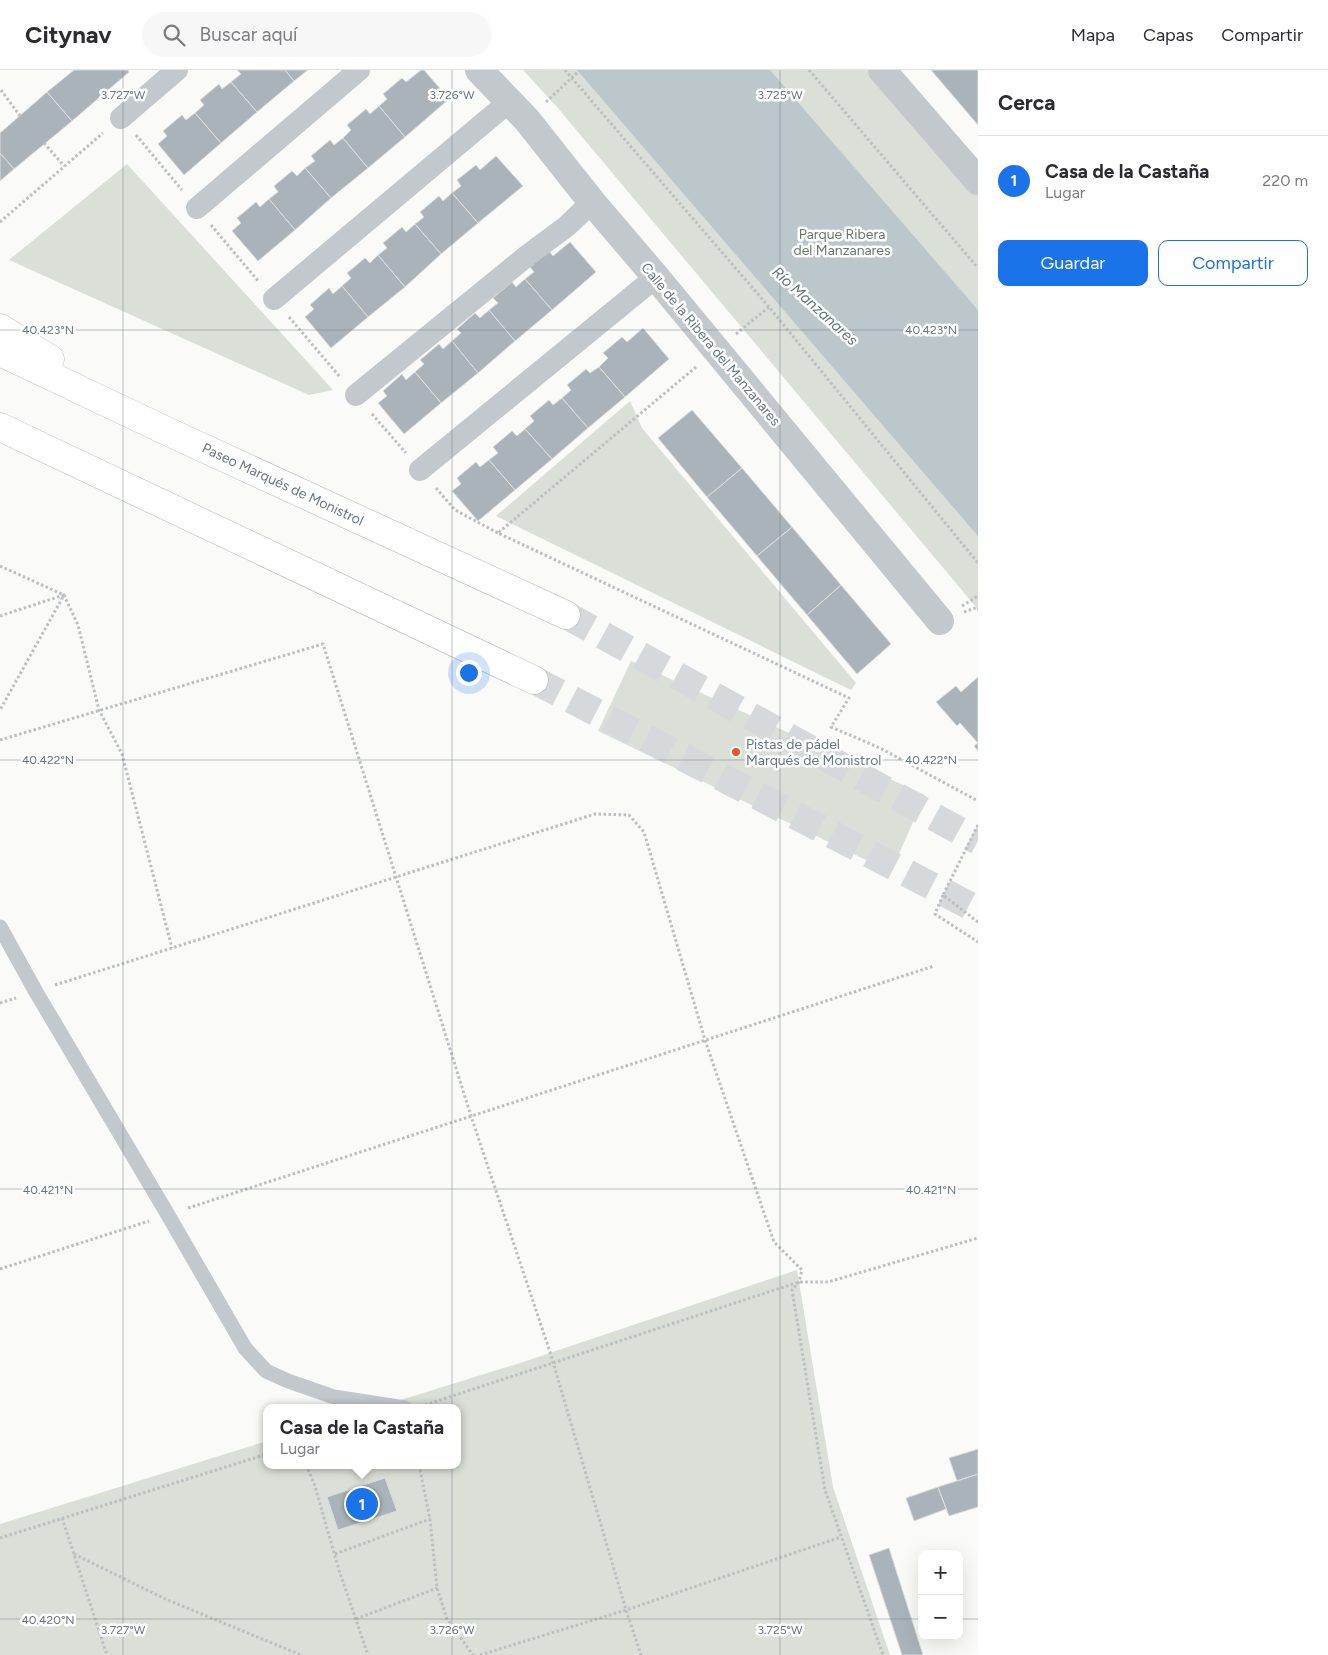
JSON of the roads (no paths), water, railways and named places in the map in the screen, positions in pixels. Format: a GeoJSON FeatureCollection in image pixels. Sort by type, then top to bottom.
{"type":"FeatureCollection","features":[{"type":"Feature","properties":{"kind":"highway"},"geometry":{"type":"LineString","coordinates":[[0,328],[173,434]]}},
{"type":"Feature","properties":{"kind":"highway","name":"Paseo Marqués de Monistrol"},"geometry":{"type":"LineString","coordinates":[[0,352],[566,615]]}},
{"type":"Feature","properties":{"kind":"highway"},"geometry":{"type":"LineString","coordinates":[[0,427],[534,680]]}},
{"type":"Feature","properties":{"kind":"street"},"geometry":{"type":"LineString","coordinates":[[121,118],[177,70]]}},
{"type":"Feature","properties":{"kind":"street"},"geometry":{"type":"LineString","coordinates":[[197,208],[359,70]]}},
{"type":"Feature","properties":{"kind":"street","name":"Calle de la Ribera del Manzanares"},"geometry":{"type":"LineString","coordinates":[[479,70],[527,120],[592,202],[940,621]]}},
{"type":"Feature","properties":{"kind":"street"},"geometry":{"type":"LineString","coordinates":[[882,70],[978,181]]}},
{"type":"Feature","properties":{"kind":"street"},"geometry":{"type":"LineString","coordinates":[[274,299],[510,101]]}},
{"type":"Feature","properties":{"kind":"street"},"geometry":{"type":"LineString","coordinates":[[356,395],[566,226],[592,202]]}},
{"type":"Feature","properties":{"kind":"street"},"geometry":{"type":"LineString","coordinates":[[420,470],[656,277]]}},
{"type":"Feature","properties":{"kind":"lane"},"geometry":{"type":"LineString","coordinates":[[0,927],[244,1348],[266,1370],[288,1381],[334,1397],[379,1404]]}},
{"type":"Feature","properties":{"kind":"water","name":"Río Manzanares"},"geometry":{"type":"Polygon","coordinates":[[[577,70],[770,70],[978,310],[978,536],[577,70]]]}},
{"type":"Feature","properties":{"kind":"tunnel"},"geometry":{"type":"LineString","coordinates":[[566,615],[978,841]]}},
{"type":"Feature","properties":{"kind":"tunnel"},"geometry":{"type":"LineString","coordinates":[[534,680],[978,910]]}},
{"type":"Feature","properties":{"kind":"place","name":"Pistas de pádel Marqués de Monistrol"},"geometry":{"type":"Point","coordinates":[736,752]}},
{"type":"Feature","properties":{"kind":"place","name":"Casa de la Castaña"},"geometry":{"type":"Point","coordinates":[362,1504]}},
{"type":"Feature","properties":{"kind":"park label","name":"Parque Ribera del Manzanares"},"geometry":{"type":"Point","coordinates":[842,242]}}]}
